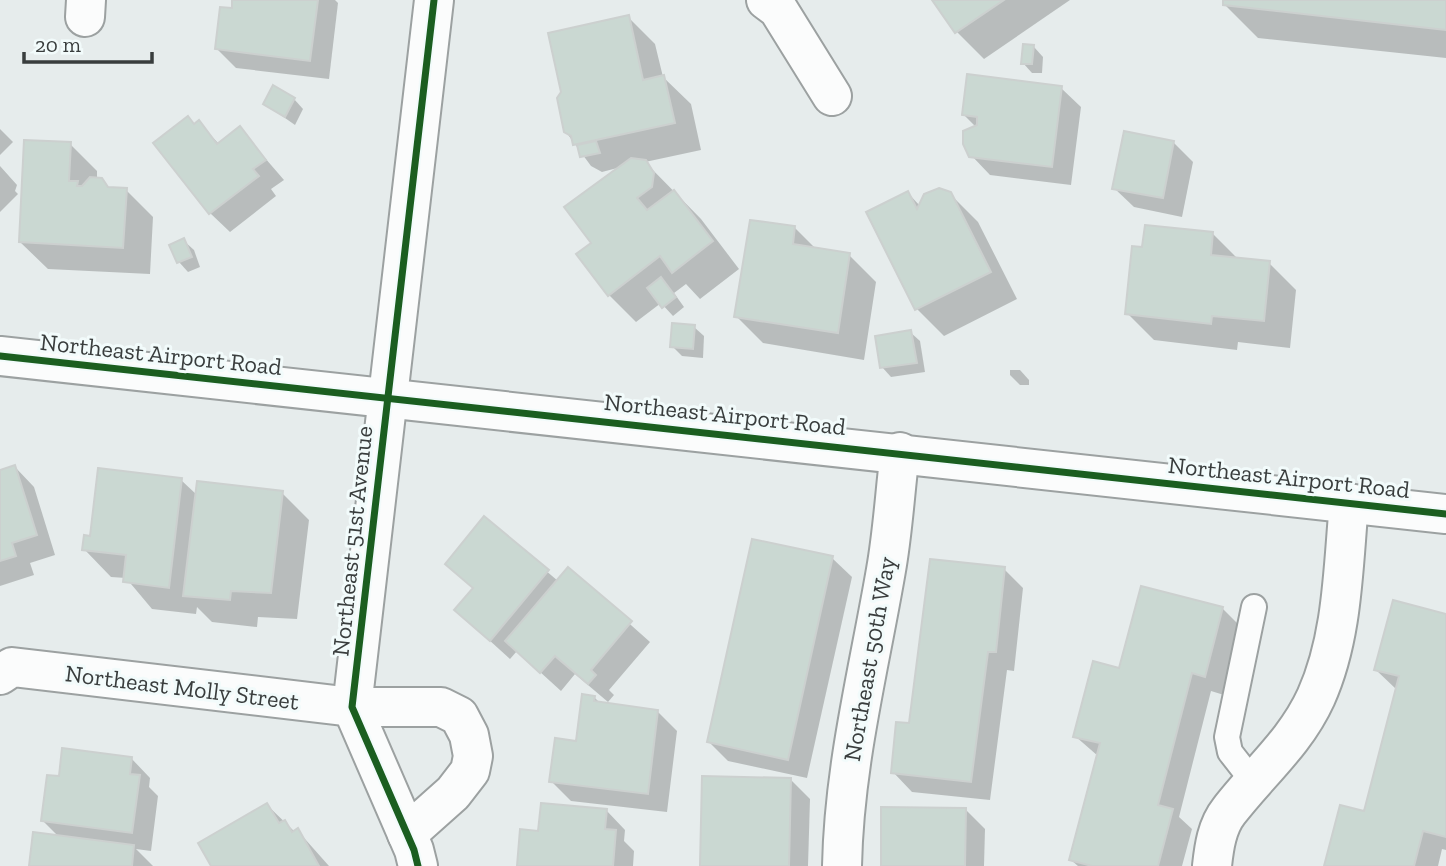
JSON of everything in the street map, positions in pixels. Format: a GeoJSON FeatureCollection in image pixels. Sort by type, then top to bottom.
{"type":"FeatureCollection","features":[{"type":"Feature","properties":{"kind":"street","name":"Northeast 51st Avenue"},"geometry":{"type":"LineString","coordinates":[[412,850],[352,706],[434,0]]}},
{"type":"Feature","properties":{"kind":"street"},"geometry":{"type":"LineString","coordinates":[[766,0],[778,9],[832,96]]}},
{"type":"Feature","properties":{"kind":"street","name":"Northeast Airport Road"},"geometry":{"type":"LineString","coordinates":[[0,356],[900,452],[1446,514]]}},
{"type":"Feature","properties":{"kind":"street","name":"Northeast 50th Way"},"geometry":{"type":"LineString","coordinates":[[842,866],[843,817],[856,724],[887,568],[900,452]]}},
{"type":"Feature","properties":{"kind":"street"},"geometry":{"type":"LineString","coordinates":[[1212,866],[1214,843],[1228,812],[1294,738],[1316,698],[1331,658],[1349,503]]}},
{"type":"Feature","properties":{"kind":"street","name":"Northeast Molly Street"},"geometry":{"type":"LineString","coordinates":[[6,671],[352,706]]}},
{"type":"Feature","properties":{"kind":"street","name":"Northeast 51st Avenue"},"geometry":{"type":"LineString","coordinates":[[352,706],[441,707],[459,716],[469,735],[473,756],[470,771],[412,850]]}},
{"type":"Feature","properties":{"kind":"lane"},"geometry":{"type":"LineString","coordinates":[[1254,607],[1227,737],[1230,752],[1255,784]]}},
{"type":"Feature","properties":{"kind":"building"},"geometry":{"type":"Polygon","coordinates":[[[232,0],[318,0],[310,61],[215,49],[220,7],[232,8],[232,0]]]}},
{"type":"Feature","properties":{"kind":"building"},"geometry":{"type":"Polygon","coordinates":[[[932,0],[1004,0],[955,33],[932,0]]]}},
{"type":"Feature","properties":{"kind":"building"},"geometry":{"type":"Polygon","coordinates":[[[1223,0],[1446,0],[1446,30],[1223,5],[1223,0]]]}},
{"type":"Feature","properties":{"kind":"building"},"geometry":{"type":"Polygon","coordinates":[[[629,15],[643,80],[664,75],[675,123],[573,145],[571,136],[564,132],[557,98],[561,92],[548,33],[629,15]]]}},
{"type":"Feature","properties":{"kind":"building"},"geometry":{"type":"Polygon","coordinates":[[[1023,44],[1034,45],[1032,64],[1021,64],[1023,44]]]}},
{"type":"Feature","properties":{"kind":"building"},"geometry":{"type":"Polygon","coordinates":[[[967,74],[1062,86],[1052,167],[969,157],[963,144],[963,131],[977,125],[977,117],[962,115],[967,74]]]}},
{"type":"Feature","properties":{"kind":"building"},"geometry":{"type":"Polygon","coordinates":[[[273,85],[295,98],[285,117],[263,104],[273,85]]]}},
{"type":"Feature","properties":{"kind":"building"},"geometry":{"type":"Polygon","coordinates":[[[188,116],[194,124],[199,120],[217,144],[240,126],[266,160],[253,169],[259,176],[209,214],[153,143],[188,116]]]}},
{"type":"Feature","properties":{"kind":"building"},"geometry":{"type":"Polygon","coordinates":[[[1124,131],[1174,141],[1163,198],[1112,189],[1124,131]]]}},
{"type":"Feature","properties":{"kind":"building"},"geometry":{"type":"Polygon","coordinates":[[[24,140],[71,142],[69,181],[78,181],[77,186],[82,186],[90,177],[102,178],[108,187],[127,188],[123,248],[19,242],[24,140]]]}},
{"type":"Feature","properties":{"kind":"building"},"geometry":{"type":"Polygon","coordinates":[[[596,141],[600,153],[580,157],[577,145],[596,141]]]}},
{"type":"Feature","properties":{"kind":"building"},"geometry":{"type":"Polygon","coordinates":[[[631,158],[646,160],[654,173],[652,187],[637,198],[647,210],[674,190],[713,241],[672,273],[660,256],[608,296],[576,254],[591,243],[564,207],[631,158]]]}},
{"type":"Feature","properties":{"kind":"building"},"geometry":{"type":"Polygon","coordinates":[[[939,188],[951,192],[991,272],[915,310],[866,212],[908,191],[917,209],[924,194],[939,188]]]}},
{"type":"Feature","properties":{"kind":"building"},"geometry":{"type":"Polygon","coordinates":[[[750,220],[795,226],[793,244],[850,253],[838,333],[734,317],[750,220]]]}},
{"type":"Feature","properties":{"kind":"building"},"geometry":{"type":"Polygon","coordinates":[[[1145,225],[1213,232],[1211,255],[1270,261],[1264,321],[1212,316],[1211,324],[1125,314],[1132,246],[1142,247],[1145,225]]]}},
{"type":"Feature","properties":{"kind":"building"},"geometry":{"type":"Polygon","coordinates":[[[184,238],[192,257],[177,263],[169,245],[184,238]]]}},
{"type":"Feature","properties":{"kind":"building"},"geometry":{"type":"Polygon","coordinates":[[[661,277],[676,297],[662,308],[647,288],[661,277]]]}},
{"type":"Feature","properties":{"kind":"building"},"geometry":{"type":"Polygon","coordinates":[[[672,323],[695,325],[693,349],[670,347],[672,323]]]}},
{"type":"Feature","properties":{"kind":"building"},"geometry":{"type":"Polygon","coordinates":[[[911,330],[917,363],[880,368],[875,336],[911,330]]]}},
{"type":"Feature","properties":{"kind":"building"},"geometry":{"type":"Polygon","coordinates":[[[15,465],[37,535],[12,543],[16,556],[0,561],[0,470],[15,465]]]}},
{"type":"Feature","properties":{"kind":"building"},"geometry":{"type":"Polygon","coordinates":[[[98,468],[182,478],[169,588],[123,582],[126,555],[82,550],[84,535],[90,536],[98,468]]]}},
{"type":"Feature","properties":{"kind":"building"},"geometry":{"type":"Polygon","coordinates":[[[197,481],[283,491],[271,593],[231,591],[230,600],[183,596],[197,481]]]}},
{"type":"Feature","properties":{"kind":"building"},"geometry":{"type":"Polygon","coordinates":[[[484,516],[549,570],[490,641],[454,610],[473,588],[445,564],[484,516]]]}},
{"type":"Feature","properties":{"kind":"building"},"geometry":{"type":"Polygon","coordinates":[[[752,539],[833,556],[788,760],[707,742],[752,539]]]}},
{"type":"Feature","properties":{"kind":"building"},"geometry":{"type":"Polygon","coordinates":[[[930,559],[1005,567],[996,652],[988,652],[971,782],[891,773],[896,722],[909,723],[930,559]]]}},
{"type":"Feature","properties":{"kind":"building"},"geometry":{"type":"Polygon","coordinates":[[[568,567],[632,621],[591,670],[596,675],[588,684],[555,656],[540,673],[505,641],[568,567]]]}},
{"type":"Feature","properties":{"kind":"building"},"geometry":{"type":"Polygon","coordinates":[[[1141,586],[1223,607],[1205,677],[1192,673],[1158,805],[1173,809],[1158,866],[1092,866],[1069,860],[1100,743],[1073,737],[1093,661],[1119,668],[1141,586]]]}},
{"type":"Feature","properties":{"kind":"building"},"geometry":{"type":"Polygon","coordinates":[[[1393,600],[1446,614],[1446,837],[1423,831],[1414,866],[1324,866],[1340,805],[1364,811],[1399,676],[1374,670],[1393,600]]]}},
{"type":"Feature","properties":{"kind":"building"},"geometry":{"type":"Polygon","coordinates":[[[582,694],[595,696],[594,701],[658,710],[648,794],[549,782],[555,738],[576,741],[582,694]]]}},
{"type":"Feature","properties":{"kind":"building"},"geometry":{"type":"Polygon","coordinates":[[[62,748],[132,757],[130,774],[140,775],[132,833],[41,821],[47,775],[59,776],[62,748]]]}},
{"type":"Feature","properties":{"kind":"building"},"geometry":{"type":"Polygon","coordinates":[[[702,776],[791,778],[789,866],[700,866],[702,776]]]}},
{"type":"Feature","properties":{"kind":"building"},"geometry":{"type":"Polygon","coordinates":[[[267,803],[279,823],[285,820],[292,832],[298,828],[319,866],[211,866],[198,843],[267,803]]]}},
{"type":"Feature","properties":{"kind":"building"},"geometry":{"type":"Polygon","coordinates":[[[541,803],[607,809],[605,829],[616,830],[613,866],[517,866],[520,829],[538,831],[541,803]]]}},
{"type":"Feature","properties":{"kind":"building"},"geometry":{"type":"Polygon","coordinates":[[[881,807],[966,808],[965,866],[881,866],[881,807]]]}},
{"type":"Feature","properties":{"kind":"building"},"geometry":{"type":"Polygon","coordinates":[[[33,832],[134,845],[132,866],[29,866],[33,832]]]}},
{"type":"Feature","properties":{"kind":"cycle path"},"geometry":{"type":"LineString","coordinates":[[418,866],[414,850],[352,707],[434,0]]}},
{"type":"Feature","properties":{"kind":"cycle path"},"geometry":{"type":"LineString","coordinates":[[0,356],[1446,514]]}}]}
